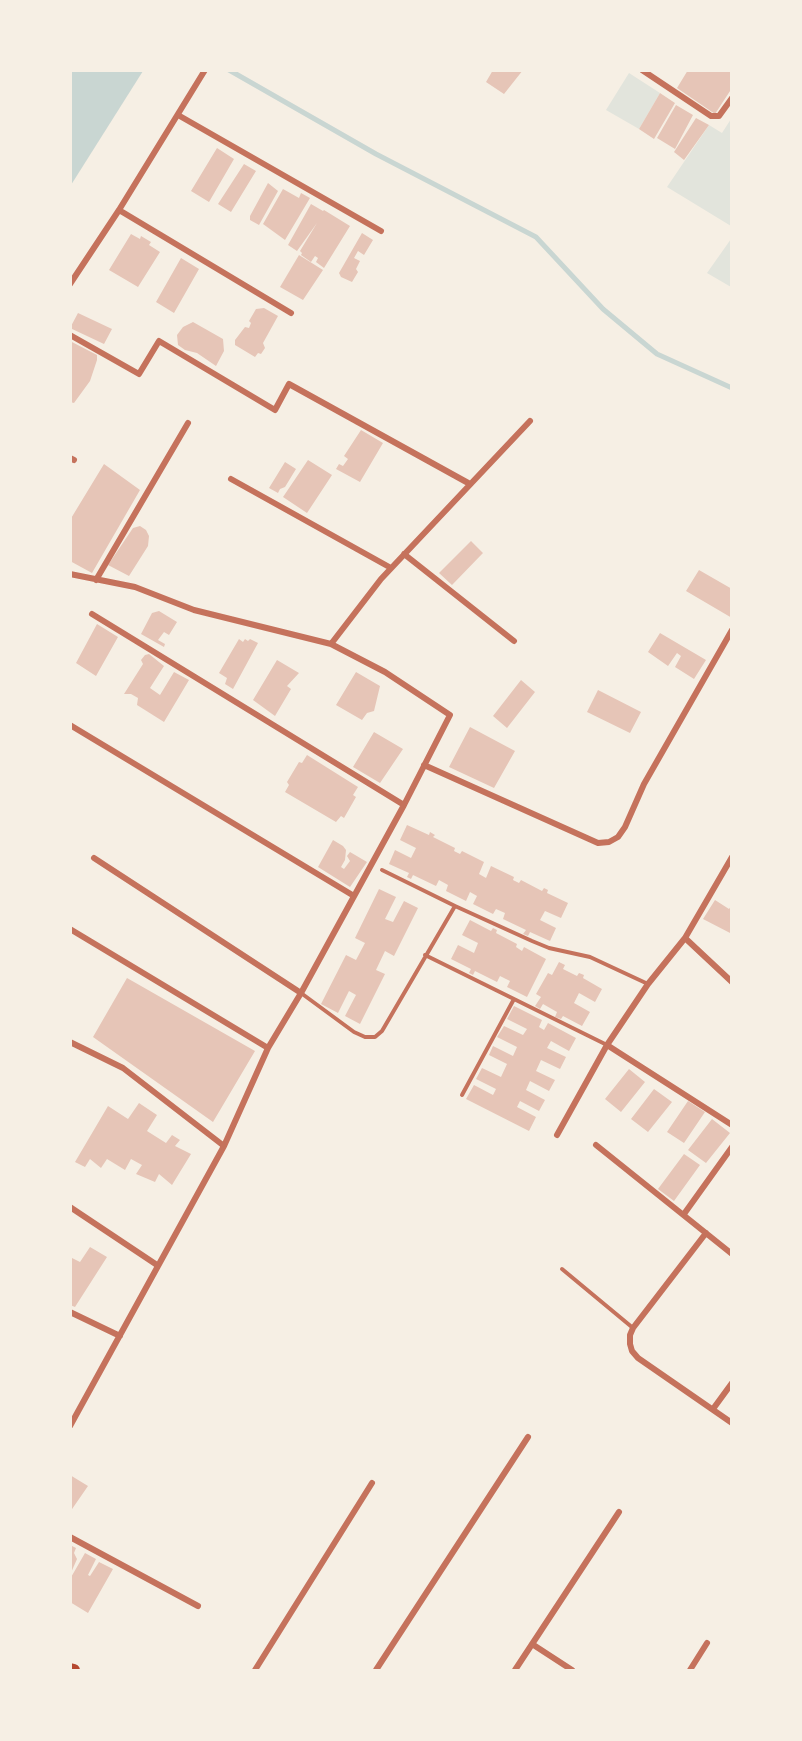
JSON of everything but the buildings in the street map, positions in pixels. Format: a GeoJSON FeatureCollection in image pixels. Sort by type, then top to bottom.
{"type":"FeatureCollection","features":[{"type":"Feature","properties":{"kind":"street"},"geometry":{"type":"LineString","coordinates":[[70,284],[206,70]]}},
{"type":"Feature","properties":{"kind":"street"},"geometry":{"type":"LineString","coordinates":[[642,70],[711,116],[719,116],[732,98]]}},
{"type":"Feature","properties":{"kind":"street"},"geometry":{"type":"LineString","coordinates":[[178,115],[381,231]]}},
{"type":"Feature","properties":{"kind":"street"},"geometry":{"type":"LineString","coordinates":[[119,210],[291,313]]}},
{"type":"Feature","properties":{"kind":"street"},"geometry":{"type":"LineString","coordinates":[[70,335],[139,374],[159,341],[275,410],[288,384],[470,484]]}},
{"type":"Feature","properties":{"kind":"street"},"geometry":{"type":"LineString","coordinates":[[331,644],[391,568],[530,421]]}},
{"type":"Feature","properties":{"kind":"street"},"geometry":{"type":"LineString","coordinates":[[96,580],[188,423]]}},
{"type":"Feature","properties":{"kind":"street"},"geometry":{"type":"LineString","coordinates":[[231,479],[391,568]]}},
{"type":"Feature","properties":{"kind":"street"},"geometry":{"type":"LineString","coordinates":[[404,554],[514,641]]}},
{"type":"Feature","properties":{"kind":"street"},"geometry":{"type":"LineString","coordinates":[[70,574],[135,587],[194,610],[331,644],[385,672],[450,715],[302,993],[268,1048],[224,1146],[70,1426]]}},
{"type":"Feature","properties":{"kind":"street"},"geometry":{"type":"LineString","coordinates":[[92,614],[404,805]]}},
{"type":"Feature","properties":{"kind":"street"},"geometry":{"type":"LineString","coordinates":[[424,765],[598,843],[609,842],[618,837],[625,827],[644,784],[732,630]]}},
{"type":"Feature","properties":{"kind":"street"},"geometry":{"type":"LineString","coordinates":[[70,725],[354,896]]}},
{"type":"Feature","properties":{"kind":"street"},"geometry":{"type":"LineString","coordinates":[[557,1135],[607,1045],[648,984],[685,938],[732,857]]}},
{"type":"Feature","properties":{"kind":"street"},"geometry":{"type":"LineString","coordinates":[[94,858],[302,993]]}},
{"type":"Feature","properties":{"kind":"street"},"geometry":{"type":"LineString","coordinates":[[70,929],[268,1048]]}},
{"type":"Feature","properties":{"kind":"street"},"geometry":{"type":"LineString","coordinates":[[685,938],[732,982]]}},
{"type":"Feature","properties":{"kind":"street"},"geometry":{"type":"LineString","coordinates":[[70,1042],[123,1068],[224,1146]]}},
{"type":"Feature","properties":{"kind":"street"},"geometry":{"type":"LineString","coordinates":[[607,1045],[732,1125]]}},
{"type":"Feature","properties":{"kind":"street"},"geometry":{"type":"LineString","coordinates":[[596,1145],[732,1254]]}},
{"type":"Feature","properties":{"kind":"street"},"geometry":{"type":"LineString","coordinates":[[684,1214],[732,1147]]}},
{"type":"Feature","properties":{"kind":"street"},"geometry":{"type":"LineString","coordinates":[[70,1207],[157,1265]]}},
{"type":"Feature","properties":{"kind":"street"},"geometry":{"type":"LineString","coordinates":[[706,1233],[633,1328],[630,1344],[638,1358],[732,1423]]}},
{"type":"Feature","properties":{"kind":"street"},"geometry":{"type":"LineString","coordinates":[[70,1312],[120,1336]]}},
{"type":"Feature","properties":{"kind":"street"},"geometry":{"type":"LineString","coordinates":[[713,1409],[732,1383]]}},
{"type":"Feature","properties":{"kind":"street"},"geometry":{"type":"LineString","coordinates":[[376,1671],[528,1437]]}},
{"type":"Feature","properties":{"kind":"street"},"geometry":{"type":"LineString","coordinates":[[255,1671],[372,1483]]}},
{"type":"Feature","properties":{"kind":"street"},"geometry":{"type":"LineString","coordinates":[[514,1671],[619,1512]]}},
{"type":"Feature","properties":{"kind":"street"},"geometry":{"type":"LineString","coordinates":[[70,1537],[198,1606]]}},
{"type":"Feature","properties":{"kind":"street"},"geometry":{"type":"LineString","coordinates":[[690,1671],[707,1643]]}},
{"type":"Feature","properties":{"kind":"street"},"geometry":{"type":"LineString","coordinates":[[532,1644],[572,1671]]}},
{"type":"Feature","properties":{"kind":"lane"},"geometry":{"type":"LineString","coordinates":[[382,870],[549,948],[590,957],[648,984]]}},
{"type":"Feature","properties":{"kind":"lane"},"geometry":{"type":"LineString","coordinates":[[302,993],[354,1032],[365,1037],[375,1036],[382,1031],[455,906]]}},
{"type":"Feature","properties":{"kind":"lane"},"geometry":{"type":"LineString","coordinates":[[425,955],[607,1045]]}},
{"type":"Feature","properties":{"kind":"lane"},"geometry":{"type":"LineString","coordinates":[[462,1095],[514,999]]}},
{"type":"Feature","properties":{"kind":"lane"},"geometry":{"type":"LineString","coordinates":[[562,1269],[633,1328]]}},
{"type":"Feature","properties":{"kind":"shaded area"},"geometry":{"type":"Polygon","coordinates":[[[70,71],[143,71],[71,185],[70,71]]]}},
{"type":"Feature","properties":{"kind":"shaded area"},"geometry":{"type":"Polygon","coordinates":[[[629,73],[660,93],[639,129],[606,110],[629,73]]]}},
{"type":"Feature","properties":{"kind":"shaded area"},"geometry":{"type":"Polygon","coordinates":[[[731,119],[731,226],[667,187],[709,125],[722,133],[731,119]]]}},
{"type":"Feature","properties":{"kind":"shaded area"},"geometry":{"type":"Polygon","coordinates":[[[732,239],[731,287],[707,273],[732,239]]]}},
{"type":"Feature","properties":{"kind":"waterway"},"geometry":{"type":"LineString","coordinates":[[229,70],[376,154],[536,237],[603,309],[657,354],[732,388]]}}]}
